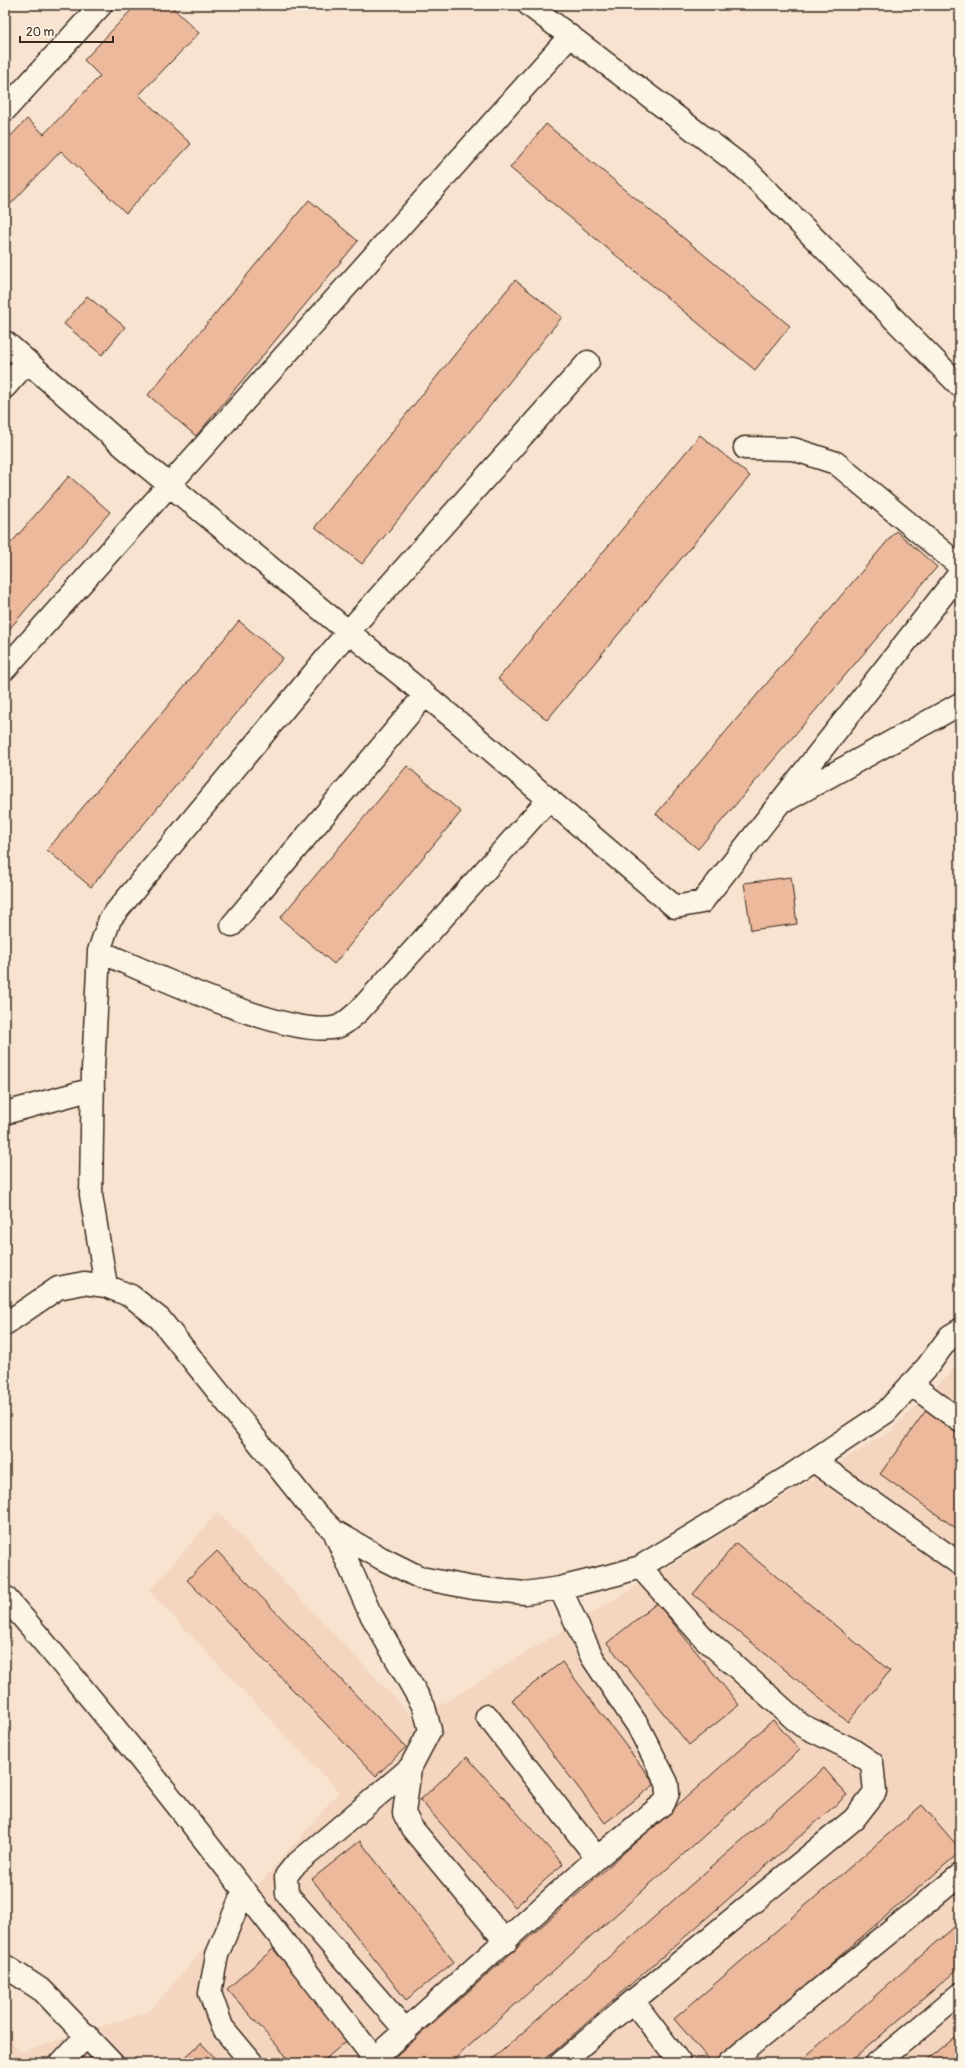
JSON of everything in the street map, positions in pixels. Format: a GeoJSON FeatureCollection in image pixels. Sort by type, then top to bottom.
{"type":"FeatureCollection","features":[{"type":"Feature","properties":{"kind":"lane"},"geometry":{"type":"LineString","coordinates":[[5,110],[101,5]]}},
{"type":"Feature","properties":{"kind":"lane"},"geometry":{"type":"LineString","coordinates":[[529,5],[748,171],[960,386]]}},
{"type":"Feature","properties":{"kind":"lane"},"geometry":{"type":"LineString","coordinates":[[5,669],[570,36]]}},
{"type":"Feature","properties":{"kind":"lane"},"geometry":{"type":"LineString","coordinates":[[5,342],[169,484],[425,695],[676,907],[702,902],[960,573]]}},
{"type":"Feature","properties":{"kind":"lane"},"geometry":{"type":"LineString","coordinates":[[5,387],[27,362]]}},
{"type":"Feature","properties":{"kind":"lane"},"geometry":{"type":"LineString","coordinates":[[106,1286],[91,1195],[93,1089],[99,951],[110,919],[348,632],[588,362]]}},
{"type":"Feature","properties":{"kind":"lane"},"geometry":{"type":"LineString","coordinates":[[745,448],[793,449],[836,463],[960,566]]}},
{"type":"Feature","properties":{"kind":"lane"},"geometry":{"type":"LineString","coordinates":[[232,925],[425,695]]}},
{"type":"Feature","properties":{"kind":"lane"},"geometry":{"type":"LineString","coordinates":[[780,804],[960,704]]}},
{"type":"Feature","properties":{"kind":"lane"},"geometry":{"type":"LineString","coordinates":[[99,951],[245,1011],[303,1028],[338,1027],[359,1011],[549,799]]}},
{"type":"Feature","properties":{"kind":"lane"},"geometry":{"type":"LineString","coordinates":[[5,1113],[93,1089]]}},
{"type":"Feature","properties":{"kind":"lane"},"geometry":{"type":"LineString","coordinates":[[5,1324],[58,1288],[84,1283],[106,1286],[131,1296],[160,1319],[310,1508],[334,1531],[421,1578],[473,1588],[525,1594],[560,1588],[640,1567],[814,1460],[886,1412],[926,1367],[950,1336],[960,1330]]}},
{"type":"Feature","properties":{"kind":"lane"},"geometry":{"type":"LineString","coordinates":[[911,1384],[960,1421]]}},
{"type":"Feature","properties":{"kind":"lane"},"geometry":{"type":"LineString","coordinates":[[814,1460],[960,1564]]}},
{"type":"Feature","properties":{"kind":"lane"},"geometry":{"type":"LineString","coordinates":[[334,1531],[368,1611],[424,1708],[430,1730],[410,1768],[404,1813],[411,1827],[506,1942]]}},
{"type":"Feature","properties":{"kind":"lane"},"geometry":{"type":"LineString","coordinates":[[561,2063],[633,2001],[854,1819],[875,1792],[872,1763],[851,1749],[801,1725],[703,1637],[640,1567]]}},
{"type":"Feature","properties":{"kind":"lane"},"geometry":{"type":"LineString","coordinates":[[5,1597],[46,1644],[244,1890],[371,2061],[506,1942],[597,1858],[664,1803],[668,1793],[667,1783],[638,1726],[592,1657],[560,1588]]}},
{"type":"Feature","properties":{"kind":"lane"},"geometry":{"type":"LineString","coordinates":[[487,1716],[597,1858]]}},
{"type":"Feature","properties":{"kind":"lane"},"geometry":{"type":"LineString","coordinates":[[406,2031],[287,1894],[286,1876],[294,1866],[410,1768]]}},
{"type":"Feature","properties":{"kind":"lane"},"geometry":{"type":"LineString","coordinates":[[729,2063],[960,1875]]}},
{"type":"Feature","properties":{"kind":"lane"},"geometry":{"type":"LineString","coordinates":[[244,1890],[217,1955],[210,1993],[222,2027],[252,2063]]}},
{"type":"Feature","properties":{"kind":"lane"},"geometry":{"type":"LineString","coordinates":[[5,1966],[43,1991],[87,2035],[112,2063]]}},
{"type":"Feature","properties":{"kind":"lane"},"geometry":{"type":"LineString","coordinates":[[877,2063],[960,1994]]}},
{"type":"Feature","properties":{"kind":"lane"},"geometry":{"type":"LineString","coordinates":[[633,2001],[680,2063]]}},
{"type":"Feature","properties":{"kind":"lane"},"geometry":{"type":"LineString","coordinates":[[61,2063],[87,2035]]}},
{"type":"Feature","properties":{"kind":"shaded area"},"geometry":{"type":"Polygon","coordinates":[[[960,1363],[960,2063],[5,2063],[5,2035],[21,2052],[150,2011],[339,1792],[149,1591],[218,1512],[416,1720],[889,1432],[960,1363]]]}},
{"type":"Feature","properties":{"kind":"building"},"geometry":{"type":"Polygon","coordinates":[[[136,5],[170,5],[199,33],[139,95],[191,144],[126,213],[61,151],[5,210],[5,142],[27,119],[44,134],[100,76],[84,60],[136,5]]]}},
{"type":"Feature","properties":{"kind":"building"},"geometry":{"type":"Polygon","coordinates":[[[546,124],[790,326],[755,370],[510,168],[546,124]]]}},
{"type":"Feature","properties":{"kind":"building"},"geometry":{"type":"Polygon","coordinates":[[[309,200],[358,241],[196,436],[148,395],[309,200]]]}},
{"type":"Feature","properties":{"kind":"building"},"geometry":{"type":"Polygon","coordinates":[[[515,280],[562,317],[362,564],[315,527],[515,280]]]}},
{"type":"Feature","properties":{"kind":"building"},"geometry":{"type":"Polygon","coordinates":[[[87,296],[125,327],[102,355],[64,324],[87,296]]]}},
{"type":"Feature","properties":{"kind":"building"},"geometry":{"type":"Polygon","coordinates":[[[700,435],[750,476],[547,720],[498,679],[700,435]]]}},
{"type":"Feature","properties":{"kind":"building"},"geometry":{"type":"Polygon","coordinates":[[[69,476],[110,512],[5,634],[5,550],[69,476]]]}},
{"type":"Feature","properties":{"kind":"building"},"geometry":{"type":"Polygon","coordinates":[[[896,531],[937,567],[698,849],[656,814],[896,531]]]}},
{"type":"Feature","properties":{"kind":"building"},"geometry":{"type":"Polygon","coordinates":[[[239,621],[283,658],[91,887],[47,850],[239,621]]]}},
{"type":"Feature","properties":{"kind":"building"},"geometry":{"type":"Polygon","coordinates":[[[407,766],[461,812],[334,964],[280,918],[407,766]]]}},
{"type":"Feature","properties":{"kind":"building"},"geometry":{"type":"Polygon","coordinates":[[[791,877],[797,924],[751,930],[744,883],[791,877]]]}},
{"type":"Feature","properties":{"kind":"building"},"geometry":{"type":"Polygon","coordinates":[[[927,1409],[960,1433],[960,1531],[880,1474],[927,1409]]]}},
{"type":"Feature","properties":{"kind":"building"},"geometry":{"type":"Polygon","coordinates":[[[736,1543],[890,1671],[848,1722],[693,1594],[736,1543]]]}},
{"type":"Feature","properties":{"kind":"building"},"geometry":{"type":"Polygon","coordinates":[[[217,1551],[406,1747],[376,1776],[187,1580],[217,1551]]]}},
{"type":"Feature","properties":{"kind":"building"},"geometry":{"type":"Polygon","coordinates":[[[657,1603],[739,1705],[689,1745],[607,1643],[657,1603]]]}},
{"type":"Feature","properties":{"kind":"building"},"geometry":{"type":"Polygon","coordinates":[[[562,1662],[655,1784],[605,1823],[512,1700],[562,1662]]]}},
{"type":"Feature","properties":{"kind":"building"},"geometry":{"type":"Polygon","coordinates":[[[773,1720],[800,1750],[450,2063],[388,2063],[773,1720]]]}},
{"type":"Feature","properties":{"kind":"building"},"geometry":{"type":"Polygon","coordinates":[[[467,1757],[563,1864],[515,1907],[420,1800],[467,1757]]]}},
{"type":"Feature","properties":{"kind":"building"},"geometry":{"type":"Polygon","coordinates":[[[824,1768],[847,1795],[541,2063],[488,2063],[824,1768]]]}},
{"type":"Feature","properties":{"kind":"building"},"geometry":{"type":"Polygon","coordinates":[[[922,1805],[960,1849],[960,1852],[716,2063],[712,2063],[674,2019],[922,1805]]]}},
{"type":"Feature","properties":{"kind":"building"},"geometry":{"type":"Polygon","coordinates":[[[360,1841],[454,1962],[406,2000],[312,1879],[360,1841]]]}},
{"type":"Feature","properties":{"kind":"building"},"geometry":{"type":"Polygon","coordinates":[[[960,1922],[960,1967],[849,2063],[798,2063],[960,1922]]]}},
{"type":"Feature","properties":{"kind":"building"},"geometry":{"type":"Polygon","coordinates":[[[273,1949],[351,2037],[321,2063],[292,2063],[227,1989],[273,1949]]]}},
{"type":"Feature","properties":{"kind":"building"},"geometry":{"type":"Polygon","coordinates":[[[960,2033],[960,2063],[924,2063],[960,2033]]]}},
{"type":"Feature","properties":{"kind":"building"},"geometry":{"type":"Polygon","coordinates":[[[201,2043],[220,2063],[179,2063],[201,2043]]]}}]}
